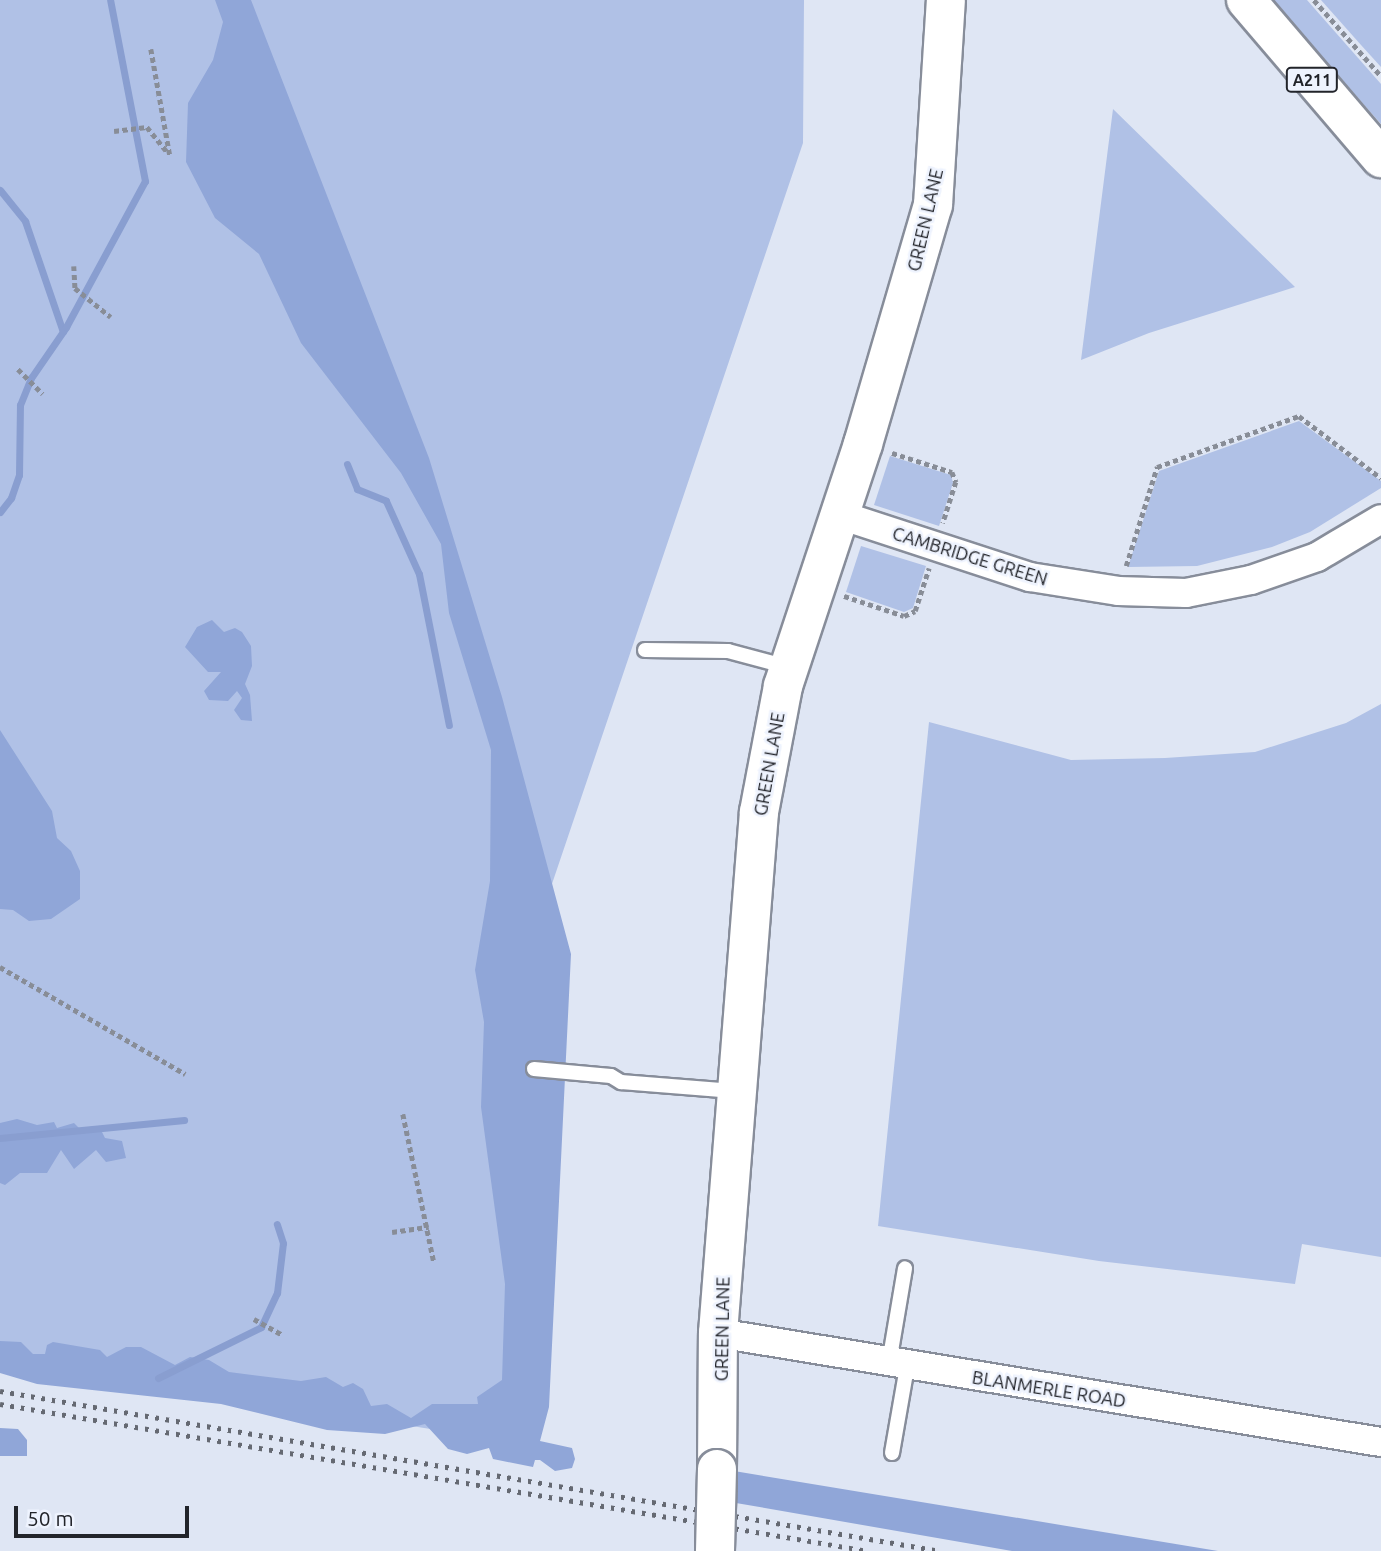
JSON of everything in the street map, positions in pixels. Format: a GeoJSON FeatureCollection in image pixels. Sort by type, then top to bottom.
{"type":"FeatureCollection","features":[{"type":"Feature","properties":{"kind":"main road","name":"GREEN LANE"},"geometry":{"type":"LineString","coordinates":[[715,1551],[718,1332],[759,812],[790,667],[863,444],[933,205],[946,0]]}},
{"type":"Feature","properties":{"kind":"main road","name":"A211"},"geometry":{"type":"LineString","coordinates":[[1246,0],[1381,158]]}},
{"type":"Feature","properties":{"kind":"street","name":"CAMBRIDGE GREEN"},"geometry":{"type":"LineString","coordinates":[[840,515],[1030,577],[1118,591],[1186,593],[1251,580],[1317,557],[1381,519]]}},
{"type":"Feature","properties":{"kind":"street","name":"BLANMERLE ROAD"},"geometry":{"type":"LineString","coordinates":[[718,1332],[898,1365],[1381,1442]]}},
{"type":"Feature","properties":{"kind":"lane"},"geometry":{"type":"LineString","coordinates":[[645,650],[728,651],[790,667]]}},
{"type":"Feature","properties":{"kind":"lane"},"geometry":{"type":"LineString","coordinates":[[534,1069],[611,1076],[621,1082],[736,1091]]}},
{"type":"Feature","properties":{"kind":"lane"},"geometry":{"type":"LineString","coordinates":[[892,1453],[905,1268]]}},
{"type":"Feature","properties":{"kind":"path"},"geometry":{"type":"LineString","coordinates":[[1314,0],[1381,76]]}},
{"type":"Feature","properties":{"kind":"path"},"geometry":{"type":"LineString","coordinates":[[114,131],[144,127],[156,134],[170,156],[151,49]]}},
{"type":"Feature","properties":{"kind":"path"},"geometry":{"type":"LineString","coordinates":[[74,266],[75,288],[111,317]]}},
{"type":"Feature","properties":{"kind":"path"},"geometry":{"type":"LineString","coordinates":[[18,369],[43,394]]}},
{"type":"Feature","properties":{"kind":"path"},"geometry":{"type":"LineString","coordinates":[[1118,591],[1157,467],[1299,416],[1381,478]]}},
{"type":"Feature","properties":{"kind":"path"},"geometry":{"type":"LineString","coordinates":[[816,587],[904,616],[915,611],[957,482],[952,472],[863,444]]}},
{"type":"Feature","properties":{"kind":"path"},"geometry":{"type":"LineString","coordinates":[[0,967],[185,1074]]}},
{"type":"Feature","properties":{"kind":"path"},"geometry":{"type":"LineString","coordinates":[[403,1114],[429,1227],[434,1262]]}},
{"type":"Feature","properties":{"kind":"path"},"geometry":{"type":"LineString","coordinates":[[392,1232],[429,1227]]}},
{"type":"Feature","properties":{"kind":"path"},"geometry":{"type":"LineString","coordinates":[[254,1319],[283,1335]]}},
{"type":"Feature","properties":{"kind":"shaded area"},"geometry":{"type":"Polygon","coordinates":[[[0,0],[804,0],[803,143],[514,996],[518,1443],[0,1360],[0,0]]]}},
{"type":"Feature","properties":{"kind":"shaded area"},"geometry":{"type":"Polygon","coordinates":[[[215,0],[251,0],[429,458],[502,697],[571,954],[549,1407],[540,1441],[572,1448],[575,1459],[572,1468],[555,1471],[540,1460],[535,1460],[533,1467],[493,1459],[489,1448],[467,1454],[448,1449],[425,1424],[385,1434],[327,1430],[221,1404],[37,1384],[0,1373],[0,1341],[21,1342],[33,1354],[45,1354],[47,1345],[53,1342],[100,1350],[107,1357],[126,1347],[141,1347],[175,1365],[190,1357],[209,1360],[229,1372],[301,1381],[326,1377],[343,1387],[353,1383],[363,1389],[371,1406],[387,1404],[411,1418],[432,1404],[478,1404],[477,1397],[502,1380],[505,1284],[481,1107],[484,1022],[475,970],[490,881],[491,750],[449,613],[441,544],[401,473],[301,343],[259,254],[215,218],[186,162],[188,103],[213,60],[223,22],[215,0]]]}},
{"type":"Feature","properties":{"kind":"shaded area"},"geometry":{"type":"Polygon","coordinates":[[[1271,0],[1307,0],[1381,84],[1381,124],[1271,0]]]}},
{"type":"Feature","properties":{"kind":"shaded area"},"geometry":{"type":"Polygon","coordinates":[[[1321,0],[1381,0],[1381,67],[1361,45],[1321,0]]]}},
{"type":"Feature","properties":{"kind":"shaded area"},"geometry":{"type":"Polygon","coordinates":[[[1113,109],[1295,287],[1149,333],[1081,360],[1113,109]]]}},
{"type":"Feature","properties":{"kind":"shaded area"},"geometry":{"type":"Polygon","coordinates":[[[1299,421],[1381,481],[1381,488],[1310,532],[1272,547],[1197,566],[1128,567],[1159,471],[1299,421]]]}},
{"type":"Feature","properties":{"kind":"shaded area"},"geometry":{"type":"Polygon","coordinates":[[[890,456],[951,475],[953,483],[939,526],[874,505],[890,456]]]}},
{"type":"Feature","properties":{"kind":"shaded area"},"geometry":{"type":"Polygon","coordinates":[[[861,546],[926,566],[913,608],[904,612],[846,592],[861,546]]]}},
{"type":"Feature","properties":{"kind":"shaded area"},"geometry":{"type":"Polygon","coordinates":[[[212,620],[224,632],[235,628],[242,632],[251,646],[252,666],[245,684],[250,695],[252,721],[241,720],[234,710],[242,698],[237,691],[228,701],[209,700],[204,691],[221,672],[208,672],[185,647],[197,627],[212,620]]]}},
{"type":"Feature","properties":{"kind":"shaded area"},"geometry":{"type":"Polygon","coordinates":[[[1381,704],[1381,1257],[1302,1244],[1295,1284],[1099,1261],[878,1226],[929,722],[1071,760],[1165,758],[1255,752],[1346,723],[1381,704]]]}},
{"type":"Feature","properties":{"kind":"shaded area"},"geometry":{"type":"Polygon","coordinates":[[[0,730],[52,811],[57,838],[71,851],[80,871],[80,899],[51,919],[29,921],[13,910],[0,909],[0,730]]]}},
{"type":"Feature","properties":{"kind":"shaded area"},"geometry":{"type":"Polygon","coordinates":[[[17,1119],[37,1125],[54,1122],[57,1128],[74,1123],[79,1128],[99,1126],[105,1138],[122,1141],[126,1158],[106,1162],[96,1150],[74,1169],[61,1150],[47,1173],[20,1173],[5,1185],[0,1183],[0,1123],[17,1119]]]}},
{"type":"Feature","properties":{"kind":"shaded area"},"geometry":{"type":"Polygon","coordinates":[[[0,1428],[18,1429],[27,1440],[27,1456],[0,1456],[0,1428]]]}},
{"type":"Feature","properties":{"kind":"shaded area"},"geometry":{"type":"Polygon","coordinates":[[[734,1471],[1218,1551],[1012,1551],[736,1503],[734,1471]]]}},
{"type":"Feature","properties":{"kind":"waterway"},"geometry":{"type":"LineString","coordinates":[[0,512],[11,498],[19,475],[20,405],[31,378],[66,327],[145,181],[110,0]]}},
{"type":"Feature","properties":{"kind":"waterway"},"geometry":{"type":"LineString","coordinates":[[0,190],[25,221],[63,332]]}},
{"type":"Feature","properties":{"kind":"waterway"},"geometry":{"type":"LineString","coordinates":[[347,464],[357,489],[386,501],[419,574],[449,725]]}},
{"type":"Feature","properties":{"kind":"waterway"},"geometry":{"type":"LineString","coordinates":[[0,1138],[184,1120]]}},
{"type":"Feature","properties":{"kind":"waterway"},"geometry":{"type":"LineString","coordinates":[[158,1378],[261,1327],[277,1293],[283,1243],[277,1224]]}},
{"type":"Feature","properties":{"kind":"railway"},"geometry":{"type":"LineString","coordinates":[[0,1391],[940,1551]]}},
{"type":"Feature","properties":{"kind":"railway"},"geometry":{"type":"LineString","coordinates":[[0,1404],[868,1551]]}}]}
